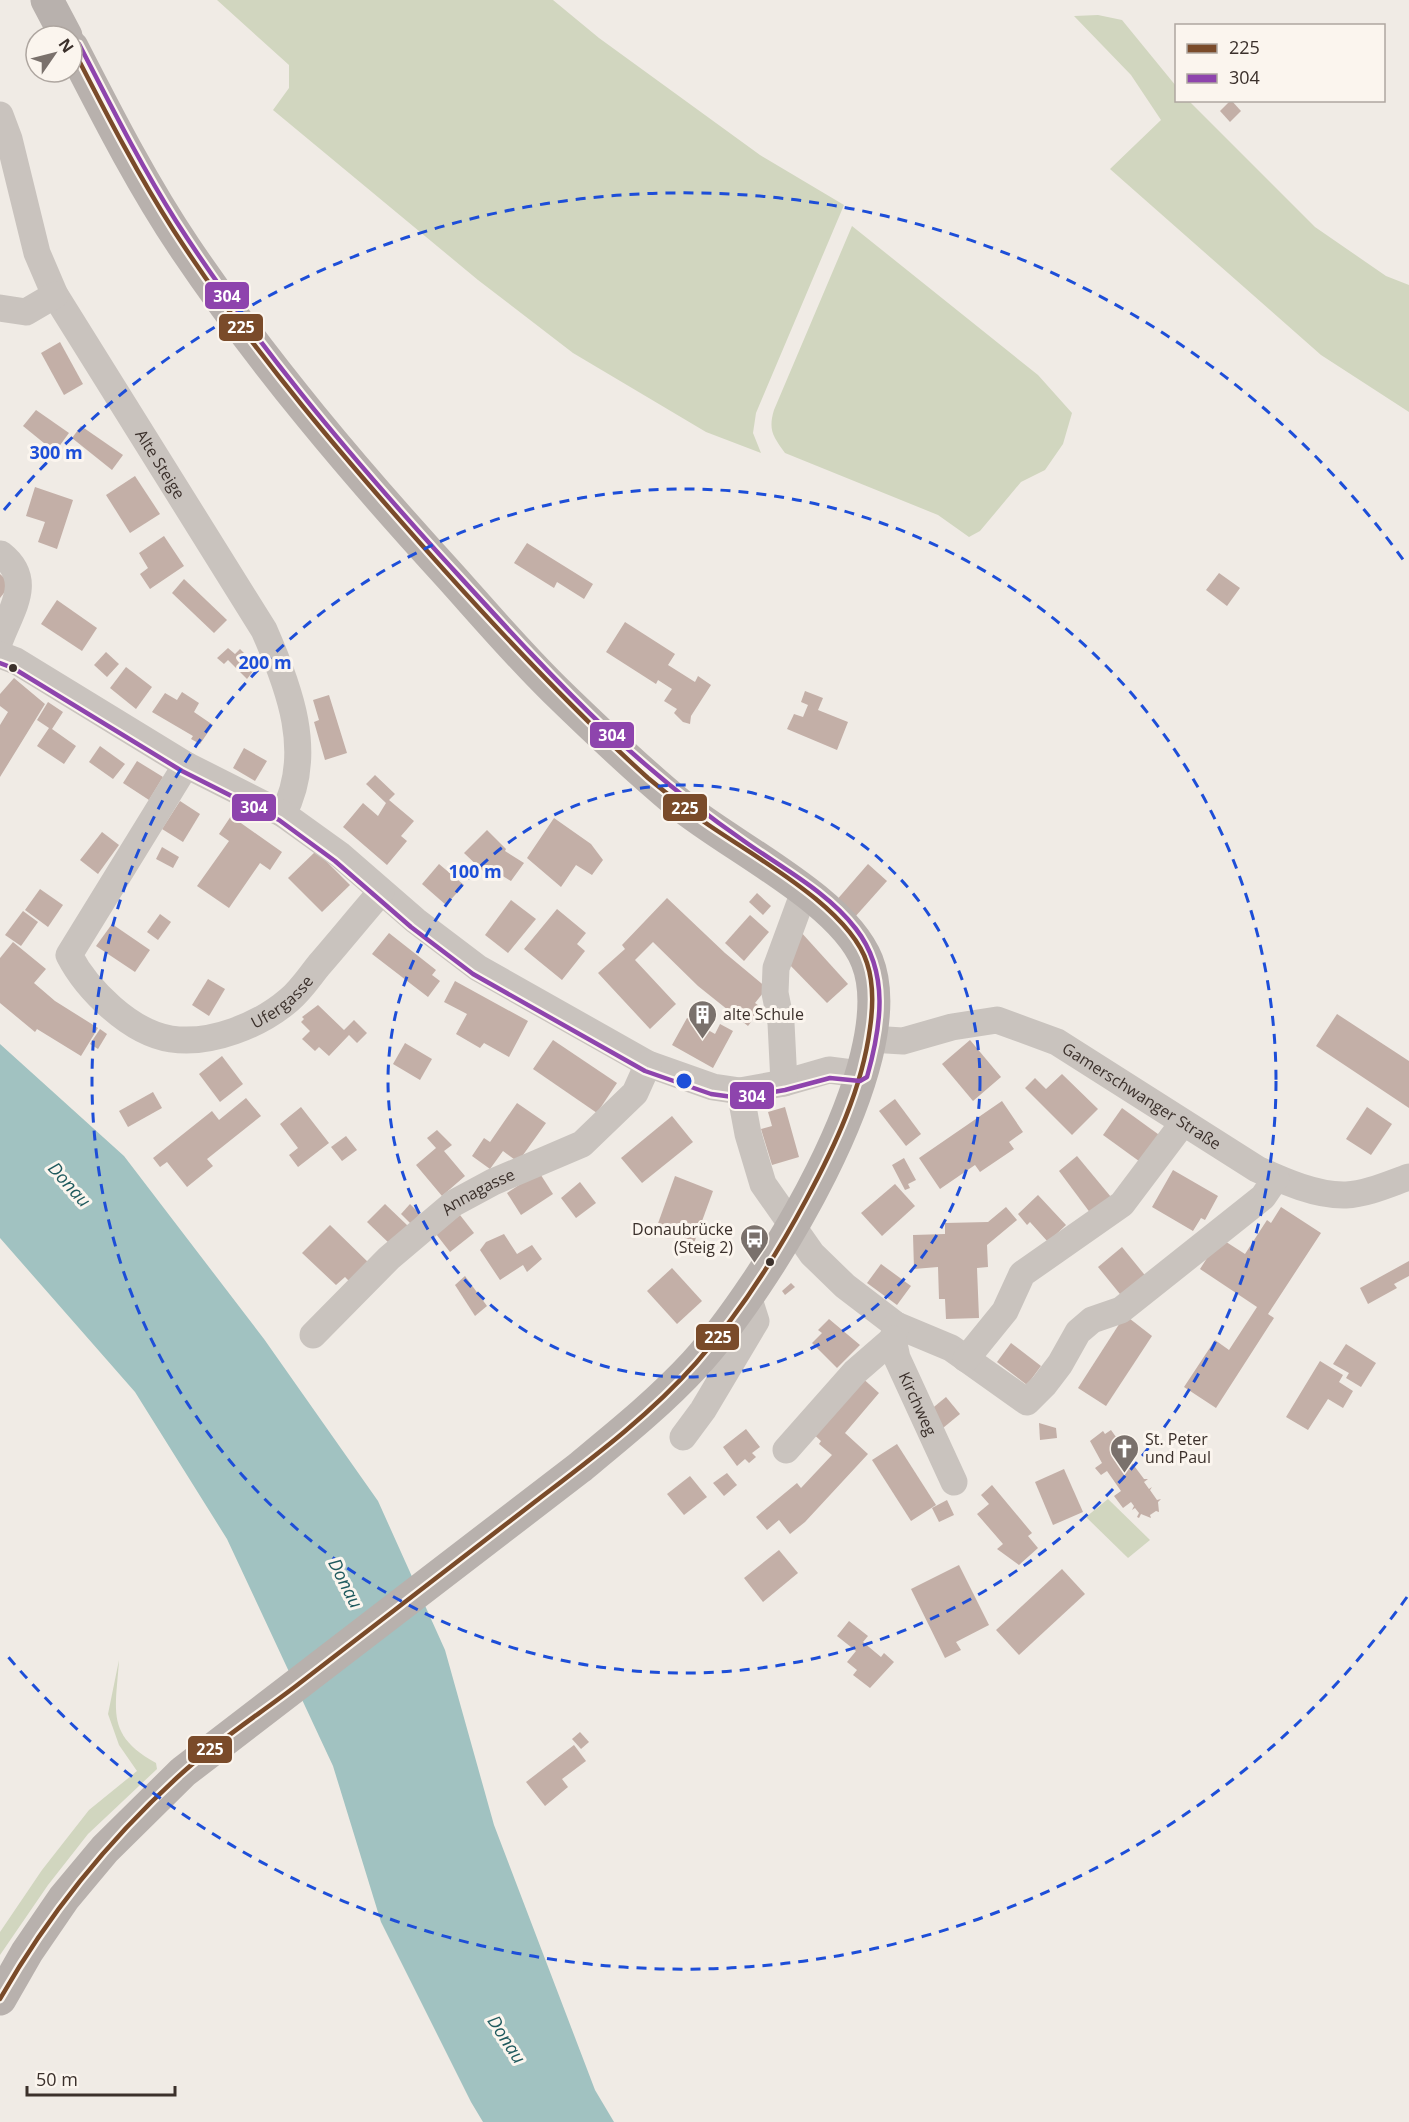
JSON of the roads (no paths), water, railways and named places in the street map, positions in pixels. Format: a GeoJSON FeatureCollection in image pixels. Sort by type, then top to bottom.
{"type":"FeatureCollection","features":[{"type":"Feature","properties":{"kind":"main road"},"geometry":{"type":"LineString","coordinates":[[47,0],[60,24]]}},
{"type":"Feature","properties":{"kind":"main road"},"geometry":{"type":"LineString","coordinates":[[0,1999],[27,1952],[64,1898],[105,1849],[183,1772],[437,1578],[638,1420],[694,1366],[748,1296],[793,1228],[816,1186],[844,1123],[860,1074],[870,1038],[874,988],[867,961],[850,934],[804,892],[682,806],[624,756],[552,687],[373,492],[268,365],[183,246],[134,165],[84,70]]}},
{"type":"Feature","properties":{"kind":"street","name":"Alte Steige"},"geometry":{"type":"LineString","coordinates":[[0,115],[9,140],[36,253],[55,295],[264,630],[287,683],[295,718],[298,776],[293,795],[283,814]]}},
{"type":"Feature","properties":{"kind":"street"},"geometry":{"type":"LineString","coordinates":[[0,309],[26,312],[55,295]]}},
{"type":"Feature","properties":{"kind":"street"},"geometry":{"type":"LineString","coordinates":[[0,640],[15,605],[19,585],[19,575],[14,565],[1,554]]}},
{"type":"Feature","properties":{"kind":"street"},"geometry":{"type":"LineString","coordinates":[[0,655],[16,661],[186,765],[283,814],[340,855],[381,892],[478,968],[648,1064],[713,1087],[740,1092],[784,1083],[829,1070],[860,1074]]}},
{"type":"Feature","properties":{"kind":"street","name":"Ufergasse"},"geometry":{"type":"LineString","coordinates":[[186,765],[69,955],[79,974],[100,999],[146,1031],[170,1039],[198,1041],[246,1026],[270,1014],[291,999],[381,892]]}},
{"type":"Feature","properties":{"kind":"street"},"geometry":{"type":"LineString","coordinates":[[784,1083],[781,1023],[775,993],[776,968],[804,892]]}},
{"type":"Feature","properties":{"kind":"street","name":"Gamerschwanger Straße"},"geometry":{"type":"LineString","coordinates":[[870,1038],[903,1041],[952,1027],[997,1020],[1057,1042],[1257,1169],[1276,1178],[1314,1190],[1345,1195],[1409,1177]]}},
{"type":"Feature","properties":{"kind":"street","name":"Annagasse"},"geometry":{"type":"LineString","coordinates":[[313,1335],[410,1239],[454,1203],[493,1182],[582,1144],[635,1093],[648,1064]]}},
{"type":"Feature","properties":{"kind":"street"},"geometry":{"type":"LineString","coordinates":[[740,1092],[748,1134],[763,1184],[812,1254],[894,1332],[951,1348],[1027,1402],[1060,1364],[1078,1332],[1092,1320],[1121,1310],[1149,1289],[1263,1197],[1276,1178]]}},
{"type":"Feature","properties":{"kind":"street"},"geometry":{"type":"LineString","coordinates":[[966,1359],[1005,1311],[1022,1274],[1122,1204],[1183,1123]]}},
{"type":"Feature","properties":{"kind":"street"},"geometry":{"type":"LineString","coordinates":[[683,1437],[703,1410],[756,1320],[748,1296]]}},
{"type":"Feature","properties":{"kind":"street"},"geometry":{"type":"LineString","coordinates":[[786,1450],[894,1332]]}},
{"type":"Feature","properties":{"kind":"street","name":"Kirchweg"},"geometry":{"type":"LineString","coordinates":[[894,1332],[897,1358],[917,1406],[954,1482]]}},
{"type":"Feature","properties":{"kind":"water","name":"Donau"},"geometry":{"type":"Polygon","coordinates":[[[0,1044],[124,1156],[264,1339],[378,1501],[445,1650],[494,1825],[595,2090],[614,2122],[483,2122],[471,2102],[381,1922],[333,1766],[227,1539],[135,1392],[0,1238],[0,1044]]]}},
{"type":"Feature","properties":{"kind":"place","name":"alte Schule"},"geometry":{"type":"Point","coordinates":[702,1040]}},
{"type":"Feature","properties":{"kind":"place","name":"Donaubrücke (Steig 2)"},"geometry":{"type":"Point","coordinates":[754,1264]}},
{"type":"Feature","properties":{"kind":"place","name":"St. Peter und Paul"},"geometry":{"type":"Point","coordinates":[1124,1474]}}]}
